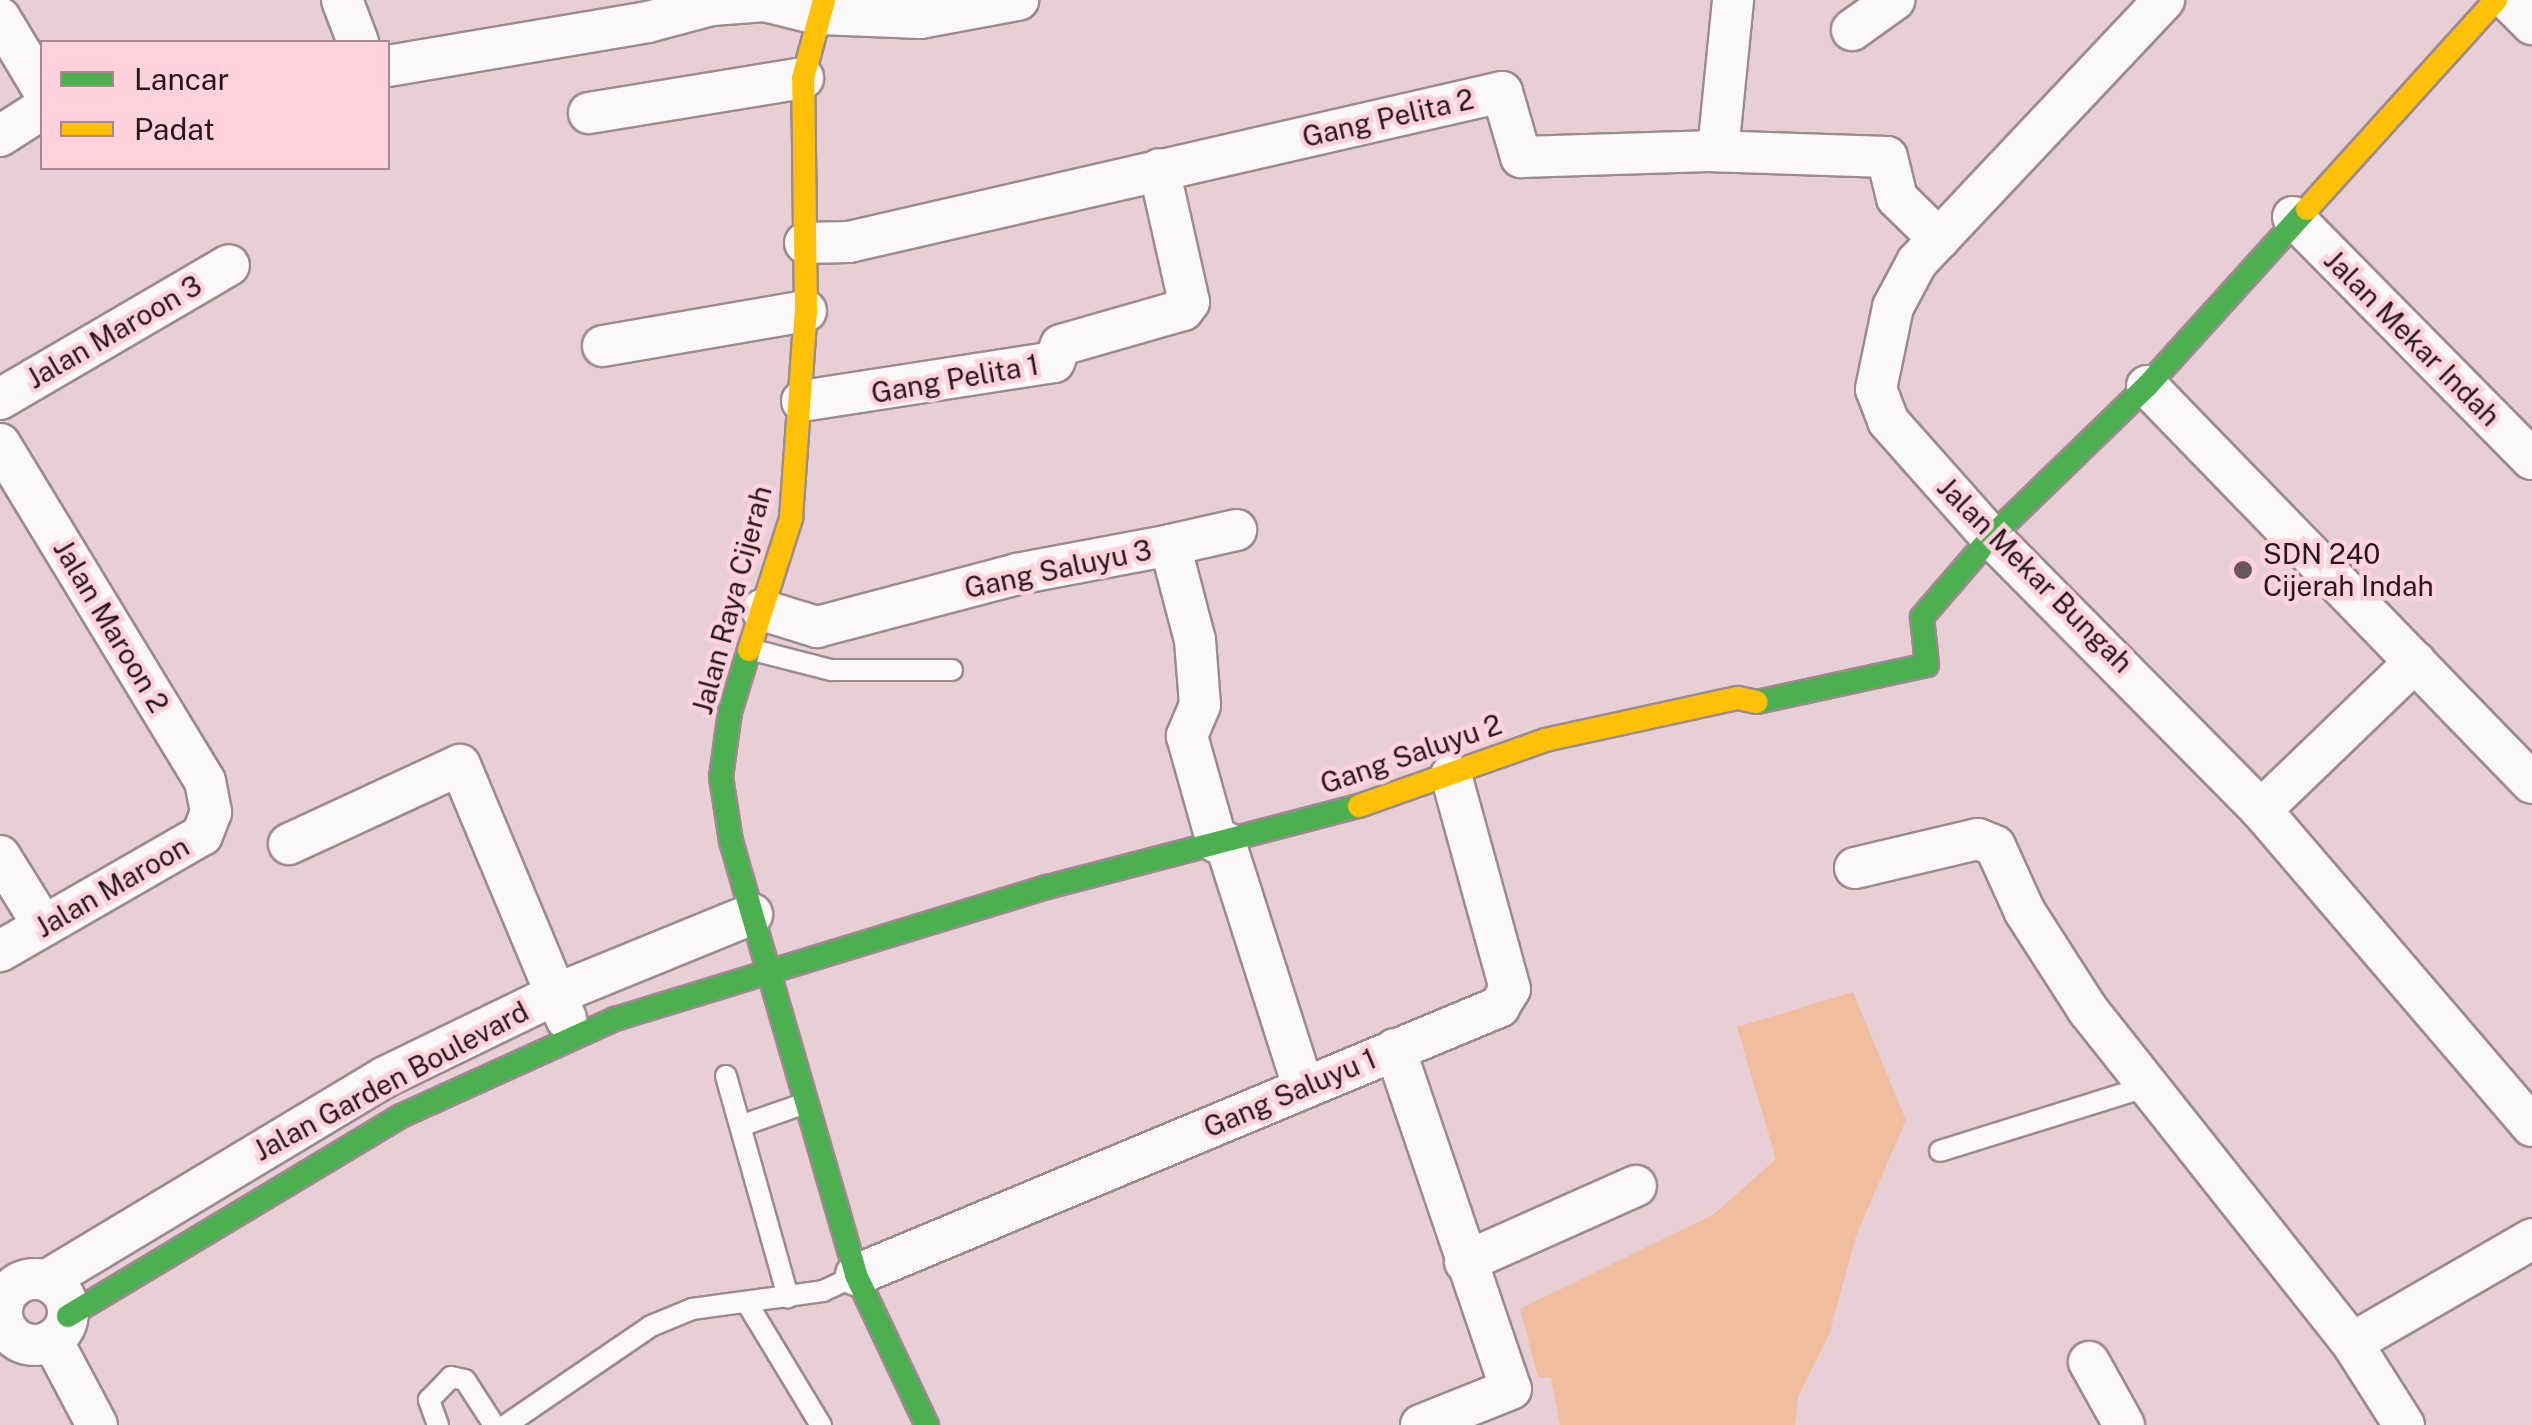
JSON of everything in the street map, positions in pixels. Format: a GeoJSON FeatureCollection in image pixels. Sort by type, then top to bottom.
{"type":"FeatureCollection","features":[{"type":"Feature","properties":{"kind":"street"},"geometry":{"type":"LineString","coordinates":[[342,0],[357,40]]}},
{"type":"Feature","properties":{"kind":"street"},"geometry":{"type":"LineString","coordinates":[[390,66],[648,22],[712,5],[765,1],[920,18],[1018,0]]}},
{"type":"Feature","properties":{"kind":"street"},"geometry":{"type":"LineString","coordinates":[[1718,151],[1732,0]]}},
{"type":"Feature","properties":{"kind":"street"},"geometry":{"type":"LineString","coordinates":[[1852,30],[1894,0]]}},
{"type":"Feature","properties":{"kind":"street","name":"Jalan Mekar Bungah"},"geometry":{"type":"LineString","coordinates":[[2164,0],[1917,262],[1893,306],[1879,351],[1876,389],[1888,420],[1991,537],[2261,810],[2532,1126]]}},
{"type":"Feature","properties":{"kind":"street"},"geometry":{"type":"LineString","coordinates":[[1991,537],[2147,386],[2293,217],[2496,0]]}},
{"type":"Feature","properties":{"kind":"street"},"geometry":{"type":"LineString","coordinates":[[2508,0],[2532,24]]}},
{"type":"Feature","properties":{"kind":"street","name":"Jalan Raya Cijerah"},"geometry":{"type":"LineString","coordinates":[[820,7],[803,78],[806,312],[791,518],[730,712],[721,777],[752,914],[856,1275],[927,1425]]}},
{"type":"Feature","properties":{"kind":"street"},"geometry":{"type":"LineString","coordinates":[[0,18],[40,85]]}},
{"type":"Feature","properties":{"kind":"street"},"geometry":{"type":"LineString","coordinates":[[589,113],[803,78]]}},
{"type":"Feature","properties":{"kind":"street","name":"Gang Pelita 2"},"geometry":{"type":"LineString","coordinates":[[806,244],[849,242],[1502,92],[1521,158],[1718,151],[1888,157],[1897,198],[1940,239]]}},
{"type":"Feature","properties":{"kind":"street"},"geometry":{"type":"LineString","coordinates":[[0,136],[40,110]]}},
{"type":"Feature","properties":{"kind":"street","name":"Gang Pelita 1"},"geometry":{"type":"LineString","coordinates":[[802,401],[1054,362],[1061,345],[1182,310],[1189,302],[1159,169]]}},
{"type":"Feature","properties":{"kind":"street","name":"Jalan Mekar Indah"},"geometry":{"type":"LineString","coordinates":[[2293,217],[2532,459]]}},
{"type":"Feature","properties":{"kind":"street","name":"Jalan Maroon 3"},"geometry":{"type":"LineString","coordinates":[[0,400],[229,265]]}},
{"type":"Feature","properties":{"kind":"street"},"geometry":{"type":"LineString","coordinates":[[603,346],[806,312]]}},
{"type":"Feature","properties":{"kind":"street"},"geometry":{"type":"LineString","coordinates":[[2147,386],[2532,784]]}},
{"type":"Feature","properties":{"kind":"street","name":"Jalan Maroon 2"},"geometry":{"type":"LineString","coordinates":[[0,444],[205,781],[211,812]]}},
{"type":"Feature","properties":{"kind":"street"},"geometry":{"type":"LineString","coordinates":[[1170,545],[1236,530]]}},
{"type":"Feature","properties":{"kind":"street","name":"Gang Saluyu 2"},"geometry":{"type":"LineString","coordinates":[[768,970],[1451,775],[1545,740],[1738,698],[1764,704],[1927,665],[1922,617],[1991,537]]}},
{"type":"Feature","properties":{"kind":"street","name":"Gang Saluyu 3"},"geometry":{"type":"LineString","coordinates":[[762,610],[818,627],[1018,574],[1170,545],[1196,640],[1200,705],[1187,736],[1303,1087]]}},
{"type":"Feature","properties":{"kind":"street"},"geometry":{"type":"LineString","coordinates":[[2261,810],[2414,662]]}},
{"type":"Feature","properties":{"kind":"street"},"geometry":{"type":"LineString","coordinates":[[289,844],[460,765],[573,1036]]}},
{"type":"Feature","properties":{"kind":"street","name":"Gang Saluyu 1"},"geometry":{"type":"LineString","coordinates":[[856,1275],[1498,1007],[1510,989],[1451,775]]}},
{"type":"Feature","properties":{"kind":"street","name":"Jalan Maroon"},"geometry":{"type":"LineString","coordinates":[[0,951],[202,835],[211,812]]}},
{"type":"Feature","properties":{"kind":"street"},"geometry":{"type":"LineString","coordinates":[[1855,868],[1978,838],[1992,844],[2025,912],[2088,1010],[2352,1344],[2404,1425]]}},
{"type":"Feature","properties":{"kind":"street"},"geometry":{"type":"LineString","coordinates":[[0,856],[43,925]]}},
{"type":"Feature","properties":{"kind":"street","name":"Jalan Garden Boulevard"},"geometry":{"type":"LineString","coordinates":[[13,1288],[386,1077],[554,995],[752,914]]}},
{"type":"Feature","properties":{"kind":"street","name":"Jalan Garden Boulevard"},"geometry":{"type":"LineString","coordinates":[[36,1339],[401,1116],[573,1036],[768,970]]}},
{"type":"Feature","properties":{"kind":"street"},"geometry":{"type":"LineString","coordinates":[[1395,1049],[1511,1388],[1421,1425]]}},
{"type":"Feature","properties":{"kind":"street"},"geometry":{"type":"LineString","coordinates":[[1465,1262],[1636,1186]]}},
{"type":"Feature","properties":{"kind":"street"},"geometry":{"type":"LineString","coordinates":[[2352,1344],[2532,1238]]}},
{"type":"Feature","properties":{"kind":"street"},"geometry":{"type":"LineString","coordinates":[[36,1339],[59,1288],[13,1288],[10,1335],[36,1339],[97,1425]]}},
{"type":"Feature","properties":{"kind":"street"},"geometry":{"type":"LineString","coordinates":[[2089,1362],[2124,1425]]}},
{"type":"Feature","properties":{"kind":"lane"},"geometry":{"type":"LineString","coordinates":[[751,649],[831,670],[952,670]]}},
{"type":"Feature","properties":{"kind":"lane"},"geometry":{"type":"LineString","coordinates":[[726,1076],[743,1125],[788,1297]]}},
{"type":"Feature","properties":{"kind":"lane"},"geometry":{"type":"LineString","coordinates":[[1940,1151],[2149,1086]]}},
{"type":"Feature","properties":{"kind":"lane"},"geometry":{"type":"LineString","coordinates":[[743,1125],[805,1103]]}},
{"type":"Feature","properties":{"kind":"lane"},"geometry":{"type":"LineString","coordinates":[[506,1425],[652,1326],[692,1309],[822,1292],[856,1275]]}},
{"type":"Feature","properties":{"kind":"lane"},"geometry":{"type":"LineString","coordinates":[[748,1304],[821,1425]]}},
{"type":"Feature","properties":{"kind":"lane"},"geometry":{"type":"LineString","coordinates":[[438,1425],[429,1400],[452,1378],[466,1380],[494,1425]]}},
{"type":"Feature","properties":{"kind":"shaded area"},"geometry":{"type":"Polygon","coordinates":[[[1853,992],[1906,1120],[1856,1236],[1829,1335],[1798,1397],[1795,1425],[1560,1425],[1551,1378],[1538,1377],[1520,1309],[1714,1214],[1776,1159],[1737,1027],[1853,992]]]}},
{"type":"Feature","properties":{"kind":"traffic: fast"},"geometry":{"type":"LineString","coordinates":[[1757,702],[1927,665],[1922,617],[1991,537],[2147,386],[2307,209]]}},
{"type":"Feature","properties":{"kind":"traffic: fast"},"geometry":{"type":"LineString","coordinates":[[749,650],[730,712],[721,777],[731,841],[856,1275],[927,1425]]}},
{"type":"Feature","properties":{"kind":"traffic: fast"},"geometry":{"type":"LineString","coordinates":[[68,1316],[401,1116],[615,1019],[1047,887],[1359,806]]}},
{"type":"Feature","properties":{"kind":"traffic: slow"},"geometry":{"type":"LineString","coordinates":[[749,650],[791,518],[806,311],[803,78],[824,0]]}},
{"type":"Feature","properties":{"kind":"traffic: slow"},"geometry":{"type":"LineString","coordinates":[[2307,209],[2496,0]]}},
{"type":"Feature","properties":{"kind":"traffic: slow"},"geometry":{"type":"LineString","coordinates":[[1359,806],[1545,740],[1738,698],[1757,702]]}},
{"type":"Feature","properties":{"kind":"place","name":"SDN 240 Cijerah Indah"},"geometry":{"type":"Point","coordinates":[2243,570]}}]}
